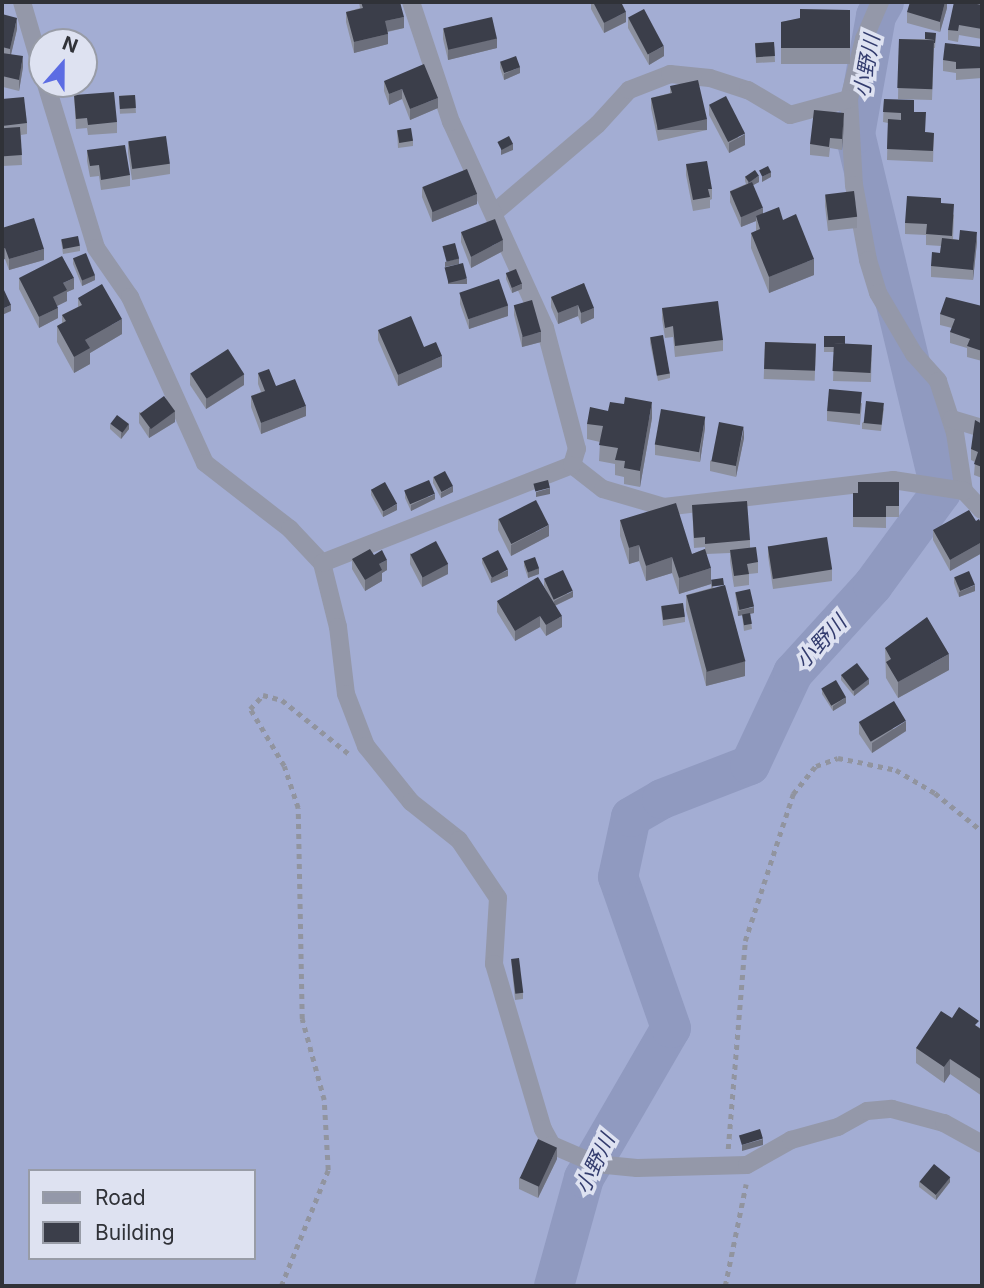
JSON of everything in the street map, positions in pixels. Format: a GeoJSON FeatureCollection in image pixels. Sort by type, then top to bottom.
{"type":"FeatureCollection","features":[{"type":"Feature","properties":{"kind":"street"},"geometry":{"type":"LineString","coordinates":[[22,2],[30,28]]}},
{"type":"Feature","properties":{"kind":"street"},"geometry":{"type":"LineString","coordinates":[[322,563],[572,465],[578,449],[545,328],[495,212],[451,122],[411,2]]}},
{"type":"Feature","properties":{"kind":"street"},"geometry":{"type":"LineString","coordinates":[[880,2],[864,38],[849,99],[854,185],[878,293],[914,354],[937,380],[952,419],[964,491],[982,510]]}},
{"type":"Feature","properties":{"kind":"street"},"geometry":{"type":"LineString","coordinates":[[971,2],[982,5]]}},
{"type":"Feature","properties":{"kind":"street"},"geometry":{"type":"LineString","coordinates":[[495,212],[598,124],[629,90],[670,75],[710,78],[748,90],[790,115],[849,99]]}},
{"type":"Feature","properties":{"kind":"street"},"geometry":{"type":"LineString","coordinates":[[50,98],[96,248],[130,297],[205,463],[290,529],[322,563],[338,627],[345,694],[366,746],[411,802],[459,840],[498,898],[494,964],[543,1129],[552,1145],[596,1164],[637,1167],[747,1165],[791,1140],[880,1110],[925,1116],[982,1144]]}},
{"type":"Feature","properties":{"kind":"street"},"geometry":{"type":"LineString","coordinates":[[952,419],[982,428]]}},
{"type":"Feature","properties":{"kind":"street"},"geometry":{"type":"LineString","coordinates":[[572,465],[603,489],[664,507],[893,480],[964,491]]}},
{"type":"Feature","properties":{"kind":"path"},"geometry":{"type":"LineString","coordinates":[[281,1286],[298,1254],[328,1170],[324,1100],[302,1019],[298,808],[284,766],[250,709],[263,695],[282,700],[352,756],[366,746]]}},
{"type":"Feature","properties":{"kind":"path"},"geometry":{"type":"LineString","coordinates":[[727,1164],[745,941],[793,794],[816,766],[838,758],[896,770],[935,793],[982,831]]}},
{"type":"Feature","properties":{"kind":"path"},"geometry":{"type":"LineString","coordinates":[[725,1286],[747,1165]]}},
{"type":"Feature","properties":{"kind":"shaded area"},"geometry":{"type":"Polygon","coordinates":[[[2,2],[982,2],[982,1286],[2,1286],[2,2]]]}},
{"type":"Feature","properties":{"kind":"building"},"geometry":{"type":"Polygon","coordinates":[[[361,2],[400,2],[404,17],[385,21],[388,34],[354,42],[346,12],[363,8],[361,2]]]}},
{"type":"Feature","properties":{"kind":"building"},"geometry":{"type":"Polygon","coordinates":[[[593,2],[621,2],[626,12],[604,23],[593,2]]]}},
{"type":"Feature","properties":{"kind":"building"},"geometry":{"type":"Polygon","coordinates":[[[910,2],[945,2],[940,22],[907,12],[910,2]]]}},
{"type":"Feature","properties":{"kind":"building"},"geometry":{"type":"Polygon","coordinates":[[[954,2],[982,5],[982,29],[959,25],[958,31],[948,30],[954,2]]]}},
{"type":"Feature","properties":{"kind":"building"},"geometry":{"type":"Polygon","coordinates":[[[644,9],[664,46],[648,55],[628,17],[644,9]]]}},
{"type":"Feature","properties":{"kind":"building"},"geometry":{"type":"Polygon","coordinates":[[[800,9],[850,10],[850,48],[781,48],[781,22],[800,18],[800,9]]]}},
{"type":"Feature","properties":{"kind":"building"},"geometry":{"type":"Polygon","coordinates":[[[2,14],[17,18],[10,49],[2,47],[2,14]]]}},
{"type":"Feature","properties":{"kind":"building"},"geometry":{"type":"Polygon","coordinates":[[[492,17],[497,38],[448,50],[443,28],[492,17]]]}},
{"type":"Feature","properties":{"kind":"building"},"geometry":{"type":"Polygon","coordinates":[[[925,32],[936,33],[935,43],[934,40],[925,39],[925,32]]]}},
{"type":"Feature","properties":{"kind":"building"},"geometry":{"type":"Polygon","coordinates":[[[899,39],[934,40],[932,89],[897,88],[899,39]]]}},
{"type":"Feature","properties":{"kind":"building"},"geometry":{"type":"Polygon","coordinates":[[[774,42],[775,56],[756,57],[755,43],[774,42]]]}},
{"type":"Feature","properties":{"kind":"building"},"geometry":{"type":"Polygon","coordinates":[[[945,43],[982,47],[982,68],[956,69],[956,62],[943,60],[945,43]]]}},
{"type":"Feature","properties":{"kind":"building"},"geometry":{"type":"Polygon","coordinates":[[[2,53],[23,56],[19,80],[2,76],[2,53]]]}},
{"type":"Feature","properties":{"kind":"building"},"geometry":{"type":"Polygon","coordinates":[[[516,56],[520,67],[504,73],[500,62],[516,56]]]}},
{"type":"Feature","properties":{"kind":"building"},"geometry":{"type":"Polygon","coordinates":[[[424,64],[438,98],[410,109],[402,89],[389,94],[384,81],[424,64]]]}},
{"type":"Feature","properties":{"kind":"building"},"geometry":{"type":"Polygon","coordinates":[[[698,80],[707,119],[658,130],[651,98],[672,93],[670,86],[698,80]]]}},
{"type":"Feature","properties":{"kind":"building"},"geometry":{"type":"Polygon","coordinates":[[[114,92],[117,122],[88,125],[87,118],[76,119],[74,98],[98,98],[98,93],[114,92]]]}},
{"type":"Feature","properties":{"kind":"building"},"geometry":{"type":"Polygon","coordinates":[[[135,95],[136,108],[120,109],[119,96],[135,95]]]}},
{"type":"Feature","properties":{"kind":"building"},"geometry":{"type":"Polygon","coordinates":[[[726,96],[745,133],[728,142],[709,105],[726,96]]]}},
{"type":"Feature","properties":{"kind":"building"},"geometry":{"type":"Polygon","coordinates":[[[24,97],[27,123],[2,126],[2,99],[24,97]]]}},
{"type":"Feature","properties":{"kind":"building"},"geometry":{"type":"Polygon","coordinates":[[[884,99],[914,100],[914,112],[926,112],[925,132],[934,133],[933,151],[887,149],[888,119],[901,120],[901,113],[883,112],[884,99]]]}},
{"type":"Feature","properties":{"kind":"building"},"geometry":{"type":"Polygon","coordinates":[[[814,110],[844,113],[842,139],[830,138],[829,147],[810,144],[814,110]]]}},
{"type":"Feature","properties":{"kind":"building"},"geometry":{"type":"Polygon","coordinates":[[[20,127],[22,155],[4,156],[2,128],[20,127]]]}},
{"type":"Feature","properties":{"kind":"building"},"geometry":{"type":"Polygon","coordinates":[[[411,128],[413,141],[399,143],[397,130],[411,128]]]}},
{"type":"Feature","properties":{"kind":"building"},"geometry":{"type":"Polygon","coordinates":[[[166,136],[170,164],[132,169],[128,141],[166,136]]]}},
{"type":"Feature","properties":{"kind":"building"},"geometry":{"type":"Polygon","coordinates":[[[509,136],[513,144],[502,150],[497,142],[509,136]]]}},
{"type":"Feature","properties":{"kind":"building"},"geometry":{"type":"Polygon","coordinates":[[[125,145],[130,175],[101,180],[99,165],[90,166],[87,150],[125,145]]]}},
{"type":"Feature","properties":{"kind":"building"},"geometry":{"type":"Polygon","coordinates":[[[707,161],[712,189],[708,189],[710,197],[693,200],[686,164],[707,161]]]}},
{"type":"Feature","properties":{"kind":"building"},"geometry":{"type":"Polygon","coordinates":[[[768,166],[771,172],[762,177],[759,171],[768,166]]]}},
{"type":"Feature","properties":{"kind":"building"},"geometry":{"type":"Polygon","coordinates":[[[467,169],[477,194],[433,212],[422,187],[467,169]]]}},
{"type":"Feature","properties":{"kind":"building"},"geometry":{"type":"Polygon","coordinates":[[[755,170],[759,176],[749,183],[745,177],[755,170]]]}},
{"type":"Feature","properties":{"kind":"building"},"geometry":{"type":"Polygon","coordinates":[[[752,182],[763,208],[741,217],[730,191],[752,182]]]}},
{"type":"Feature","properties":{"kind":"building"},"geometry":{"type":"Polygon","coordinates":[[[854,191],[857,217],[828,220],[825,195],[854,191]]]}},
{"type":"Feature","properties":{"kind":"building"},"geometry":{"type":"Polygon","coordinates":[[[907,196],[941,198],[941,203],[954,204],[952,236],[926,234],[927,224],[905,223],[907,196]]]}},
{"type":"Feature","properties":{"kind":"building"},"geometry":{"type":"Polygon","coordinates":[[[779,207],[783,220],[796,214],[814,259],[769,277],[751,233],[760,229],[756,216],[779,207]]]}},
{"type":"Feature","properties":{"kind":"building"},"geometry":{"type":"Polygon","coordinates":[[[34,218],[44,249],[9,259],[5,248],[2,249],[2,228],[34,218]]]}},
{"type":"Feature","properties":{"kind":"building"},"geometry":{"type":"Polygon","coordinates":[[[495,219],[503,240],[471,257],[461,232],[495,219]]]}},
{"type":"Feature","properties":{"kind":"building"},"geometry":{"type":"Polygon","coordinates":[[[960,230],[977,232],[973,270],[931,266],[932,252],[940,253],[942,238],[959,240],[960,230]]]}},
{"type":"Feature","properties":{"kind":"building"},"geometry":{"type":"Polygon","coordinates":[[[78,236],[80,246],[63,249],[61,239],[78,236]]]}},
{"type":"Feature","properties":{"kind":"building"},"geometry":{"type":"Polygon","coordinates":[[[455,243],[459,258],[447,262],[442,246],[455,243]]]}},
{"type":"Feature","properties":{"kind":"building"},"geometry":{"type":"Polygon","coordinates":[[[86,253],[95,275],[82,280],[73,258],[86,253]]]}},
{"type":"Feature","properties":{"kind":"building"},"geometry":{"type":"Polygon","coordinates":[[[62,256],[74,278],[63,283],[67,290],[53,297],[58,308],[39,317],[19,278],[62,256]]]}},
{"type":"Feature","properties":{"kind":"building"},"geometry":{"type":"Polygon","coordinates":[[[463,263],[467,279],[448,283],[445,268],[463,263]]]}},
{"type":"Feature","properties":{"kind":"building"},"geometry":{"type":"Polygon","coordinates":[[[516,269],[522,284],[512,288],[506,273],[516,269]]]}},
{"type":"Feature","properties":{"kind":"building"},"geometry":{"type":"Polygon","coordinates":[[[499,279],[508,305],[468,319],[459,293],[499,279]]]}},
{"type":"Feature","properties":{"kind":"building"},"geometry":{"type":"Polygon","coordinates":[[[584,283],[594,308],[581,313],[578,305],[558,313],[551,297],[584,283]]]}},
{"type":"Feature","properties":{"kind":"building"},"geometry":{"type":"Polygon","coordinates":[[[102,284],[122,319],[85,340],[90,348],[74,357],[57,326],[66,321],[62,315],[82,305],[78,298],[102,284]]]}},
{"type":"Feature","properties":{"kind":"building"},"geometry":{"type":"Polygon","coordinates":[[[4,290],[11,305],[2,309],[2,291],[4,290]]]}},
{"type":"Feature","properties":{"kind":"building"},"geometry":{"type":"Polygon","coordinates":[[[946,297],[982,306],[982,351],[967,346],[970,339],[950,332],[955,319],[940,314],[946,297]]]}},
{"type":"Feature","properties":{"kind":"building"},"geometry":{"type":"Polygon","coordinates":[[[532,300],[541,332],[523,337],[514,305],[532,300]]]}},
{"type":"Feature","properties":{"kind":"building"},"geometry":{"type":"Polygon","coordinates":[[[718,301],[723,340],[675,346],[673,326],[665,328],[662,308],[718,301]]]}},
{"type":"Feature","properties":{"kind":"building"},"geometry":{"type":"Polygon","coordinates":[[[411,316],[424,347],[436,342],[442,356],[398,375],[378,330],[411,316]]]}},
{"type":"Feature","properties":{"kind":"building"},"geometry":{"type":"Polygon","coordinates":[[[663,335],[670,373],[657,376],[650,337],[663,335]]]}},
{"type":"Feature","properties":{"kind":"building"},"geometry":{"type":"Polygon","coordinates":[[[824,336],[845,336],[845,344],[834,343],[834,347],[824,347],[824,336]]]}},
{"type":"Feature","properties":{"kind":"building"},"geometry":{"type":"Polygon","coordinates":[[[765,342],[816,344],[815,371],[764,369],[765,342]]]}},
{"type":"Feature","properties":{"kind":"building"},"geometry":{"type":"Polygon","coordinates":[[[834,343],[872,345],[870,373],[833,371],[834,343]]]}},
{"type":"Feature","properties":{"kind":"building"},"geometry":{"type":"Polygon","coordinates":[[[228,349],[244,374],[207,399],[190,374],[228,349]]]}},
{"type":"Feature","properties":{"kind":"building"},"geometry":{"type":"Polygon","coordinates":[[[269,369],[276,386],[295,379],[306,406],[261,423],[251,396],[265,391],[258,373],[269,369]]]}},
{"type":"Feature","properties":{"kind":"building"},"geometry":{"type":"Polygon","coordinates":[[[829,389],[862,392],[860,414],[827,411],[829,389]]]}},
{"type":"Feature","properties":{"kind":"building"},"geometry":{"type":"Polygon","coordinates":[[[164,396],[175,411],[151,429],[140,414],[164,396]]]}},
{"type":"Feature","properties":{"kind":"building"},"geometry":{"type":"Polygon","coordinates":[[[625,397],[652,402],[640,471],[624,468],[625,461],[615,460],[618,448],[599,445],[603,426],[587,424],[590,407],[608,411],[610,402],[624,404],[625,397]]]}},
{"type":"Feature","properties":{"kind":"building"},"geometry":{"type":"Polygon","coordinates":[[[866,401],[884,403],[882,425],[864,423],[866,401]]]}},
{"type":"Feature","properties":{"kind":"building"},"geometry":{"type":"Polygon","coordinates":[[[661,409],[705,417],[699,452],[655,444],[661,409]]]}},
{"type":"Feature","properties":{"kind":"building"},"geometry":{"type":"Polygon","coordinates":[[[117,415],[129,424],[122,433],[110,424],[117,415]]]}},
{"type":"Feature","properties":{"kind":"building"},"geometry":{"type":"Polygon","coordinates":[[[975,420],[982,424],[982,467],[974,464],[978,452],[971,449],[975,420]]]}},
{"type":"Feature","properties":{"kind":"building"},"geometry":{"type":"Polygon","coordinates":[[[719,422],[744,427],[736,466],[711,461],[719,422]]]}},
{"type":"Feature","properties":{"kind":"building"},"geometry":{"type":"Polygon","coordinates":[[[445,471],[453,486],[442,492],[434,477],[445,471]]]}},
{"type":"Feature","properties":{"kind":"building"},"geometry":{"type":"Polygon","coordinates":[[[429,480],[435,494],[410,504],[404,491],[429,480]]]}},
{"type":"Feature","properties":{"kind":"building"},"geometry":{"type":"Polygon","coordinates":[[[548,480],[550,488],[535,491],[533,484],[548,480]]]}},
{"type":"Feature","properties":{"kind":"building"},"geometry":{"type":"Polygon","coordinates":[[[385,482],[397,504],[383,512],[371,490],[385,482]]]}},
{"type":"Feature","properties":{"kind":"building"},"geometry":{"type":"Polygon","coordinates":[[[858,482],[899,482],[899,506],[886,506],[886,517],[853,517],[853,493],[858,493],[858,482]]]}},
{"type":"Feature","properties":{"kind":"building"},"geometry":{"type":"Polygon","coordinates":[[[536,500],[549,525],[511,544],[499,519],[536,500]]]}},
{"type":"Feature","properties":{"kind":"building"},"geometry":{"type":"Polygon","coordinates":[[[747,501],[750,540],[705,544],[705,537],[694,538],[692,505],[747,501]]]}},
{"type":"Feature","properties":{"kind":"building"},"geometry":{"type":"Polygon","coordinates":[[[676,503],[692,554],[705,549],[711,568],[679,578],[672,557],[646,566],[639,545],[629,548],[620,520],[676,503]]]}},
{"type":"Feature","properties":{"kind":"building"},"geometry":{"type":"Polygon","coordinates":[[[969,510],[982,525],[982,542],[950,560],[933,530],[969,510]]]}},
{"type":"Feature","properties":{"kind":"building"},"geometry":{"type":"Polygon","coordinates":[[[827,537],[832,570],[773,579],[768,546],[827,537]]]}},
{"type":"Feature","properties":{"kind":"building"},"geometry":{"type":"Polygon","coordinates":[[[436,541],[448,564],[423,578],[410,555],[436,541]]]}},
{"type":"Feature","properties":{"kind":"building"},"geometry":{"type":"Polygon","coordinates":[[[756,547],[758,562],[747,564],[749,574],[734,576],[730,550],[756,547]]]}},
{"type":"Feature","properties":{"kind":"building"},"geometry":{"type":"Polygon","coordinates":[[[370,549],[374,555],[382,550],[387,560],[379,564],[382,570],[365,580],[352,559],[370,549]]]}},
{"type":"Feature","properties":{"kind":"building"},"geometry":{"type":"Polygon","coordinates":[[[498,550],[508,570],[492,578],[482,558],[498,550]]]}},
{"type":"Feature","properties":{"kind":"building"},"geometry":{"type":"Polygon","coordinates":[[[535,557],[539,568],[528,572],[524,561],[535,557]]]}},
{"type":"Feature","properties":{"kind":"building"},"geometry":{"type":"Polygon","coordinates":[[[563,570],[573,591],[554,600],[544,579],[563,570]]]}},
{"type":"Feature","properties":{"kind":"building"},"geometry":{"type":"Polygon","coordinates":[[[969,571],[975,585],[960,591],[954,577],[969,571]]]}},
{"type":"Feature","properties":{"kind":"building"},"geometry":{"type":"Polygon","coordinates":[[[538,577],[562,616],[546,625],[540,616],[515,631],[497,601],[538,577]]]}},
{"type":"Feature","properties":{"kind":"building"},"geometry":{"type":"Polygon","coordinates":[[[723,578],[724,585],[712,587],[711,580],[723,578]]]}},
{"type":"Feature","properties":{"kind":"building"},"geometry":{"type":"Polygon","coordinates":[[[725,585],[745,661],[707,672],[686,595],[725,585]]]}},
{"type":"Feature","properties":{"kind":"building"},"geometry":{"type":"Polygon","coordinates":[[[750,589],[754,607],[739,610],[735,592],[750,589]]]}},
{"type":"Feature","properties":{"kind":"building"},"geometry":{"type":"Polygon","coordinates":[[[683,603],[685,617],[663,620],[661,606],[683,603]]]}},
{"type":"Feature","properties":{"kind":"building"},"geometry":{"type":"Polygon","coordinates":[[[750,613],[752,624],[744,625],[742,614],[750,613]]]}},
{"type":"Feature","properties":{"kind":"building"},"geometry":{"type":"Polygon","coordinates":[[[927,617],[949,654],[898,682],[886,662],[891,659],[885,648],[927,617]]]}},
{"type":"Feature","properties":{"kind":"building"},"geometry":{"type":"Polygon","coordinates":[[[857,663],[869,679],[853,691],[841,675],[857,663]]]}},
{"type":"Feature","properties":{"kind":"building"},"geometry":{"type":"Polygon","coordinates":[[[836,680],[846,697],[831,706],[821,688],[836,680]]]}},
{"type":"Feature","properties":{"kind":"building"},"geometry":{"type":"Polygon","coordinates":[[[894,701],[906,721],[871,742],[859,722],[894,701]]]}},
{"type":"Feature","properties":{"kind":"building"},"geometry":{"type":"Polygon","coordinates":[[[519,958],[523,993],[515,994],[511,959],[519,958]]]}},
{"type":"Feature","properties":{"kind":"building"},"geometry":{"type":"Polygon","coordinates":[[[959,1007],[979,1021],[975,1025],[982,1030],[982,1080],[950,1059],[944,1067],[916,1048],[941,1011],[952,1018],[959,1007]]]}},
{"type":"Feature","properties":{"kind":"building"},"geometry":{"type":"Polygon","coordinates":[[[760,1129],[763,1139],[742,1145],[739,1135],[760,1129]]]}},
{"type":"Feature","properties":{"kind":"building"},"geometry":{"type":"Polygon","coordinates":[[[538,1139],[557,1148],[539,1187],[520,1178],[538,1139]]]}},
{"type":"Feature","properties":{"kind":"building"},"geometry":{"type":"Polygon","coordinates":[[[934,1164],[950,1177],[936,1195],[920,1182],[934,1164]]]}},
{"type":"Feature","properties":{"kind":"waterway","name":"小野川"},"geometry":{"type":"LineString","coordinates":[[554,1286],[584,1178],[671,1028],[618,877],[631,817],[662,799],[750,765],[793,673],[873,585],[941,492],[855,134],[876,16],[884,2]]}}]}
